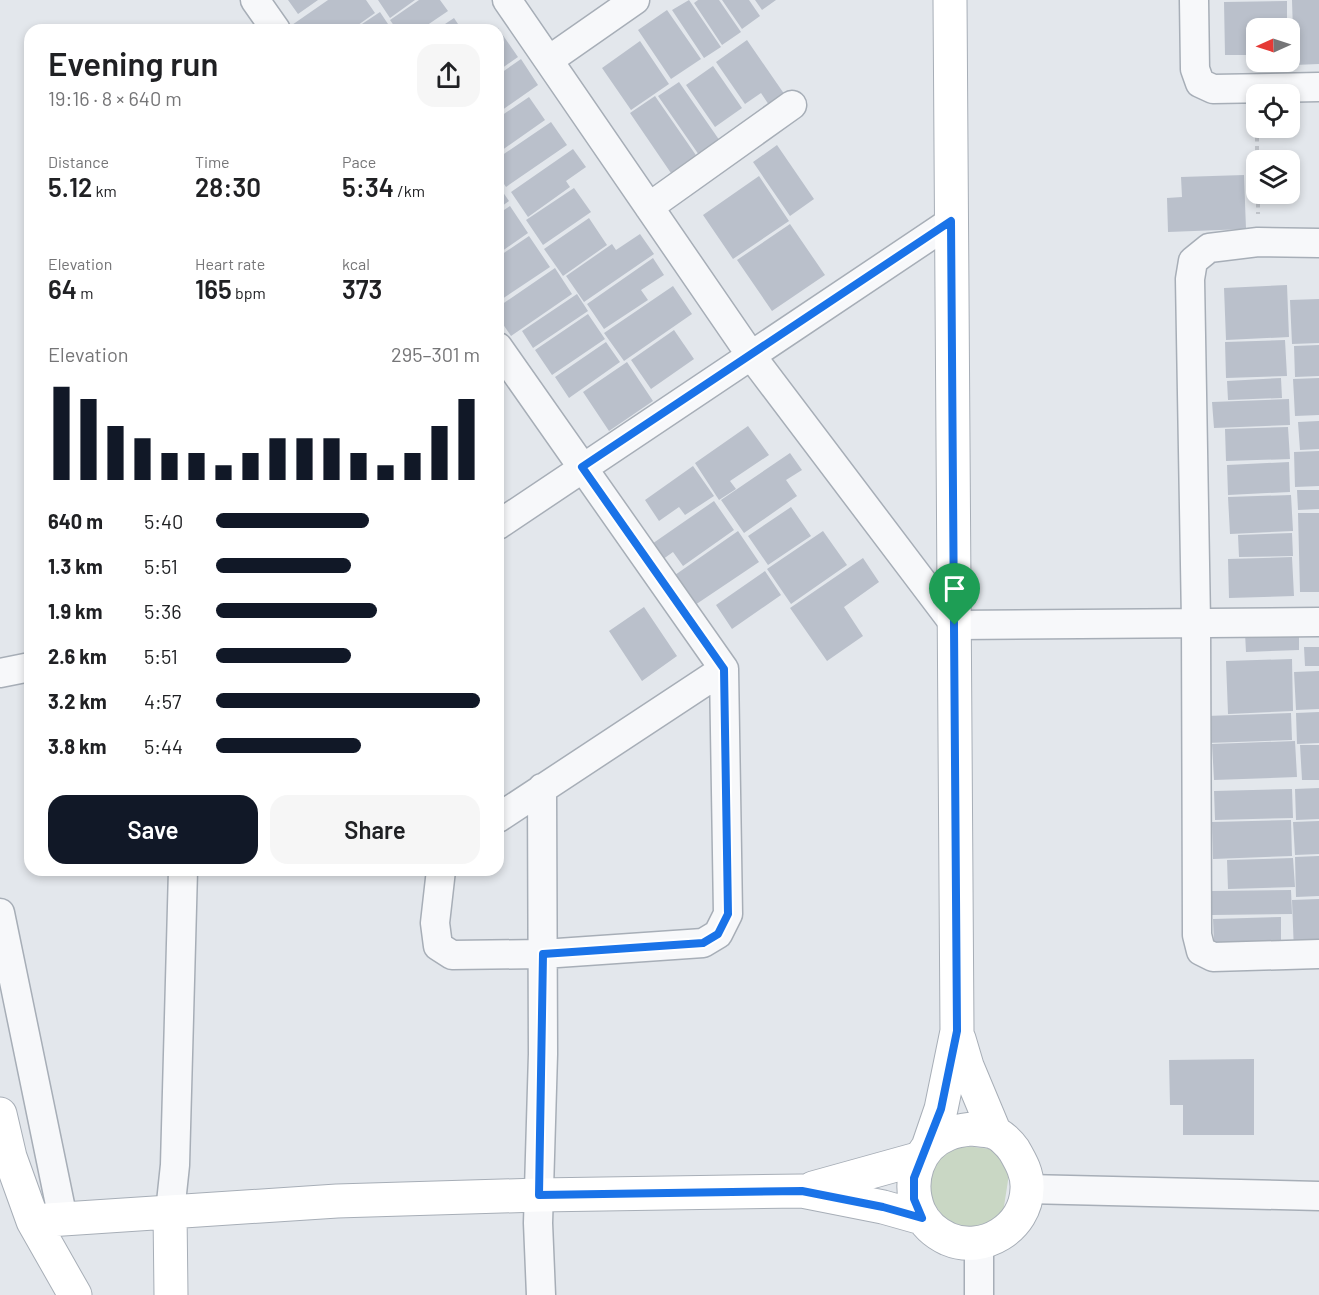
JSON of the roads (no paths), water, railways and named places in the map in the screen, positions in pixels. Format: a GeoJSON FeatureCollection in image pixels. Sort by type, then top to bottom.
{"type":"FeatureCollection","features":[{"type":"Feature","properties":{"kind":"street"},"geometry":{"type":"LineString","coordinates":[[255,0],[272,24]]}},
{"type":"Feature","properties":{"kind":"street"},"geometry":{"type":"LineString","coordinates":[[507,0],[750,354],[955,625]]}},
{"type":"Feature","properties":{"kind":"street"},"geometry":{"type":"LineString","coordinates":[[549,60],[635,0]]}},
{"type":"Feature","properties":{"kind":"street"},"geometry":{"type":"LineString","coordinates":[[950,0],[957,1031],[941,1109],[914,1178],[914,1199],[922,1218],[938,1234],[957,1243],[979,1244],[998,1237],[1013,1225],[1023,1208],[1028,1188],[1024,1166],[1011,1147],[996,1132],[967,1066],[957,1031]]}},
{"type":"Feature","properties":{"kind":"street"},"geometry":{"type":"LineString","coordinates":[[1194,0],[1196,69],[1200,83],[1213,89],[1319,87]]}},
{"type":"Feature","properties":{"kind":"street"},"geometry":{"type":"LineString","coordinates":[[649,207],[792,105]]}},
{"type":"Feature","properties":{"kind":"street"},"geometry":{"type":"LineString","coordinates":[[504,521],[951,221]]}},
{"type":"Feature","properties":{"kind":"street"},"geometry":{"type":"LineString","coordinates":[[1319,243],[1258,242],[1209,248],[1193,261],[1190,279],[1196,621],[1197,935],[1201,951],[1213,957],[1319,954]]}},
{"type":"Feature","properties":{"kind":"street"},"geometry":{"type":"LineString","coordinates":[[440,876],[435,923],[438,946],[452,955],[543,954],[703,943],[718,934],[728,914],[724,669],[504,356]]}},
{"type":"Feature","properties":{"kind":"street"},"geometry":{"type":"LineString","coordinates":[[955,625],[1196,621],[1319,622]]}},
{"type":"Feature","properties":{"kind":"street"},"geometry":{"type":"LineString","coordinates":[[0,673],[24,668]]}},
{"type":"Feature","properties":{"kind":"street"},"geometry":{"type":"LineString","coordinates":[[504,814],[724,669]]}},
{"type":"Feature","properties":{"kind":"street"},"geometry":{"type":"LineString","coordinates":[[541,1295],[539,1195],[543,954],[542,788]]}},
{"type":"Feature","properties":{"kind":"street"},"geometry":{"type":"LineString","coordinates":[[171,1295],[170,1212],[175,1166],[183,876]]}},
{"type":"Feature","properties":{"kind":"street"},"geometry":{"type":"LineString","coordinates":[[0,914],[48,1220],[75,1295]]}},
{"type":"Feature","properties":{"kind":"street"},"geometry":{"type":"LineString","coordinates":[[0,1114],[10,1157],[48,1220]]}},
{"type":"Feature","properties":{"kind":"street"},"geometry":{"type":"LineString","coordinates":[[802,1191],[924,1152],[948,1134],[970,1129],[996,1132]]}},
{"type":"Feature","properties":{"kind":"street"},"geometry":{"type":"LineString","coordinates":[[1028,1188],[1319,1196]]}},
{"type":"Feature","properties":{"kind":"street"},"geometry":{"type":"LineString","coordinates":[[48,1220],[337,1201],[802,1191],[883,1207],[922,1218]]}},
{"type":"Feature","properties":{"kind":"street"},"geometry":{"type":"LineString","coordinates":[[979,1244],[979,1295]]}}]}
